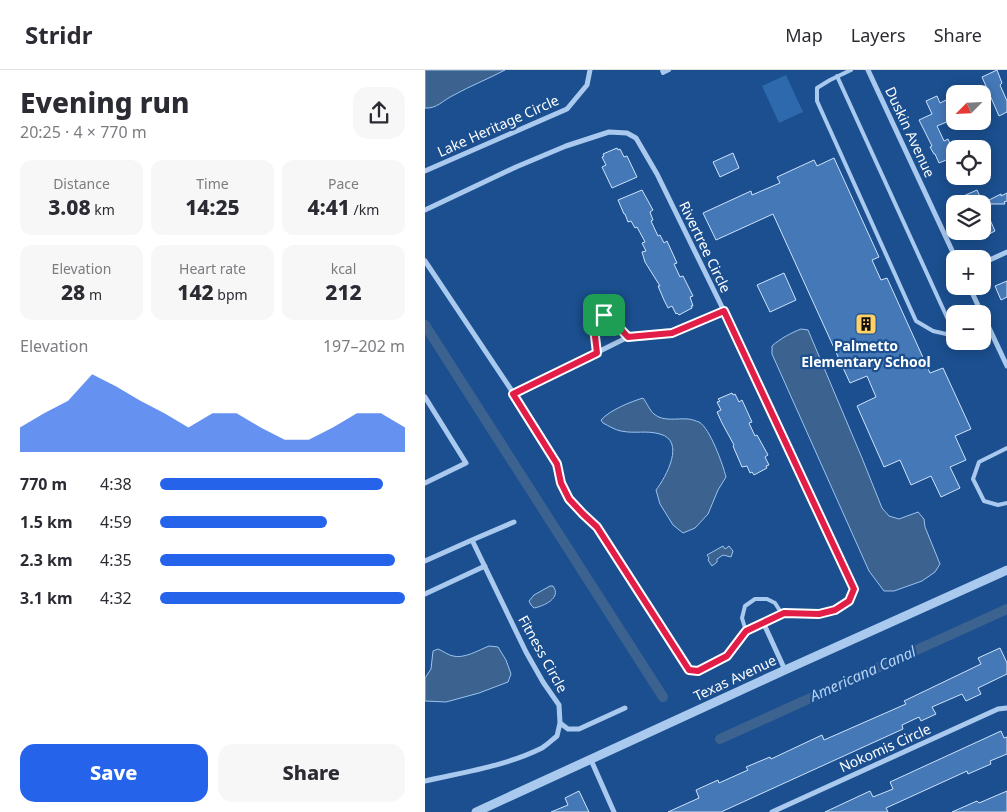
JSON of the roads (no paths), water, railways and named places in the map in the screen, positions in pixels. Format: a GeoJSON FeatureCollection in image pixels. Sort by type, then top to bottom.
{"type":"FeatureCollection","features":[{"type":"Feature","properties":{"kind":"street","name":"Lake Heritage Circle"},"geometry":{"type":"LineString","coordinates":[[425,171],[567,108],[587,85],[590,70]]}},
{"type":"Feature","properties":{"kind":"street","name":"Duskin Avenue"},"geometry":{"type":"LineString","coordinates":[[868,70],[952,250]]}},
{"type":"Feature","properties":{"kind":"street","name":"Rivertree Circle"},"geometry":{"type":"LineString","coordinates":[[425,210],[516,167],[566,146],[609,132],[627,133],[637,138],[657,174],[724,311],[854,589],[849,601],[835,610],[819,614],[784,613],[763,622],[746,631],[727,656],[698,671],[689,670],[597,527],[569,499],[561,483],[557,464],[425,261]]}},
{"type":"Feature","properties":{"kind":"street"},"geometry":{"type":"LineString","coordinates":[[991,260],[1007,252]]}},
{"type":"Feature","properties":{"kind":"street"},"geometry":{"type":"LineString","coordinates":[[513,394],[628,337],[672,333],[724,311]]}},
{"type":"Feature","properties":{"kind":"street"},"geometry":{"type":"LineString","coordinates":[[991,333],[1007,366]]}},
{"type":"Feature","properties":{"kind":"street"},"geometry":{"type":"LineString","coordinates":[[425,397],[466,462],[425,483]]}},
{"type":"Feature","properties":{"kind":"street"},"geometry":{"type":"LineString","coordinates":[[425,561],[514,522]]}},
{"type":"Feature","properties":{"kind":"street","name":"Fitness Circle"},"geometry":{"type":"LineString","coordinates":[[472,540],[526,652],[559,705],[560,723]]}},
{"type":"Feature","properties":{"kind":"street"},"geometry":{"type":"LineString","coordinates":[[425,594],[485,566]]}},
{"type":"Feature","properties":{"kind":"street","name":"Texas Avenue"},"geometry":{"type":"LineString","coordinates":[[476,812],[1007,570]]}},
{"type":"Feature","properties":{"kind":"street"},"geometry":{"type":"LineString","coordinates":[[763,622],[785,670]]}},
{"type":"Feature","properties":{"kind":"street"},"geometry":{"type":"LineString","coordinates":[[425,781],[485,768],[514,759],[543,747],[557,736],[560,723],[569,729],[579,729],[625,708]]}},
{"type":"Feature","properties":{"kind":"street","name":"Nokomis Circle"},"geometry":{"type":"LineString","coordinates":[[772,812],[998,709],[1007,708]]}},
{"type":"Feature","properties":{"kind":"street"},"geometry":{"type":"LineString","coordinates":[[591,760],[614,812]]}},
{"type":"Feature","properties":{"kind":"lane"},"geometry":{"type":"LineString","coordinates":[[662,70],[663,72],[669,70]]}},
{"type":"Feature","properties":{"kind":"lane"},"geometry":{"type":"LineString","coordinates":[[851,70],[817,88],[817,101],[916,320],[933,331],[946,333]]}},
{"type":"Feature","properties":{"kind":"lane"},"geometry":{"type":"LineString","coordinates":[[837,76],[946,315]]}},
{"type":"Feature","properties":{"kind":"lane"},"geometry":{"type":"LineString","coordinates":[[597,353],[594,328],[595,319],[604,315],[612,320],[628,337]]}},
{"type":"Feature","properties":{"kind":"lane"},"geometry":{"type":"LineString","coordinates":[[1007,448],[979,462],[973,479],[984,502],[997,505],[1007,503]]}},
{"type":"Feature","properties":{"kind":"lane"},"geometry":{"type":"LineString","coordinates":[[746,631],[742,618],[745,606],[755,599],[767,599],[775,604],[782,614]]}},
{"type":"Feature","properties":{"kind":"waterway"},"geometry":{"type":"LineString","coordinates":[[425,325],[663,697]]}},
{"type":"Feature","properties":{"kind":"waterway","name":"Americana Canal"},"geometry":{"type":"LineString","coordinates":[[720,739],[1007,609]]}},
{"type":"Feature","properties":{"kind":"place","name":"Palmetto Elementary School"},"geometry":{"type":"Point","coordinates":[866,324]}}]}
